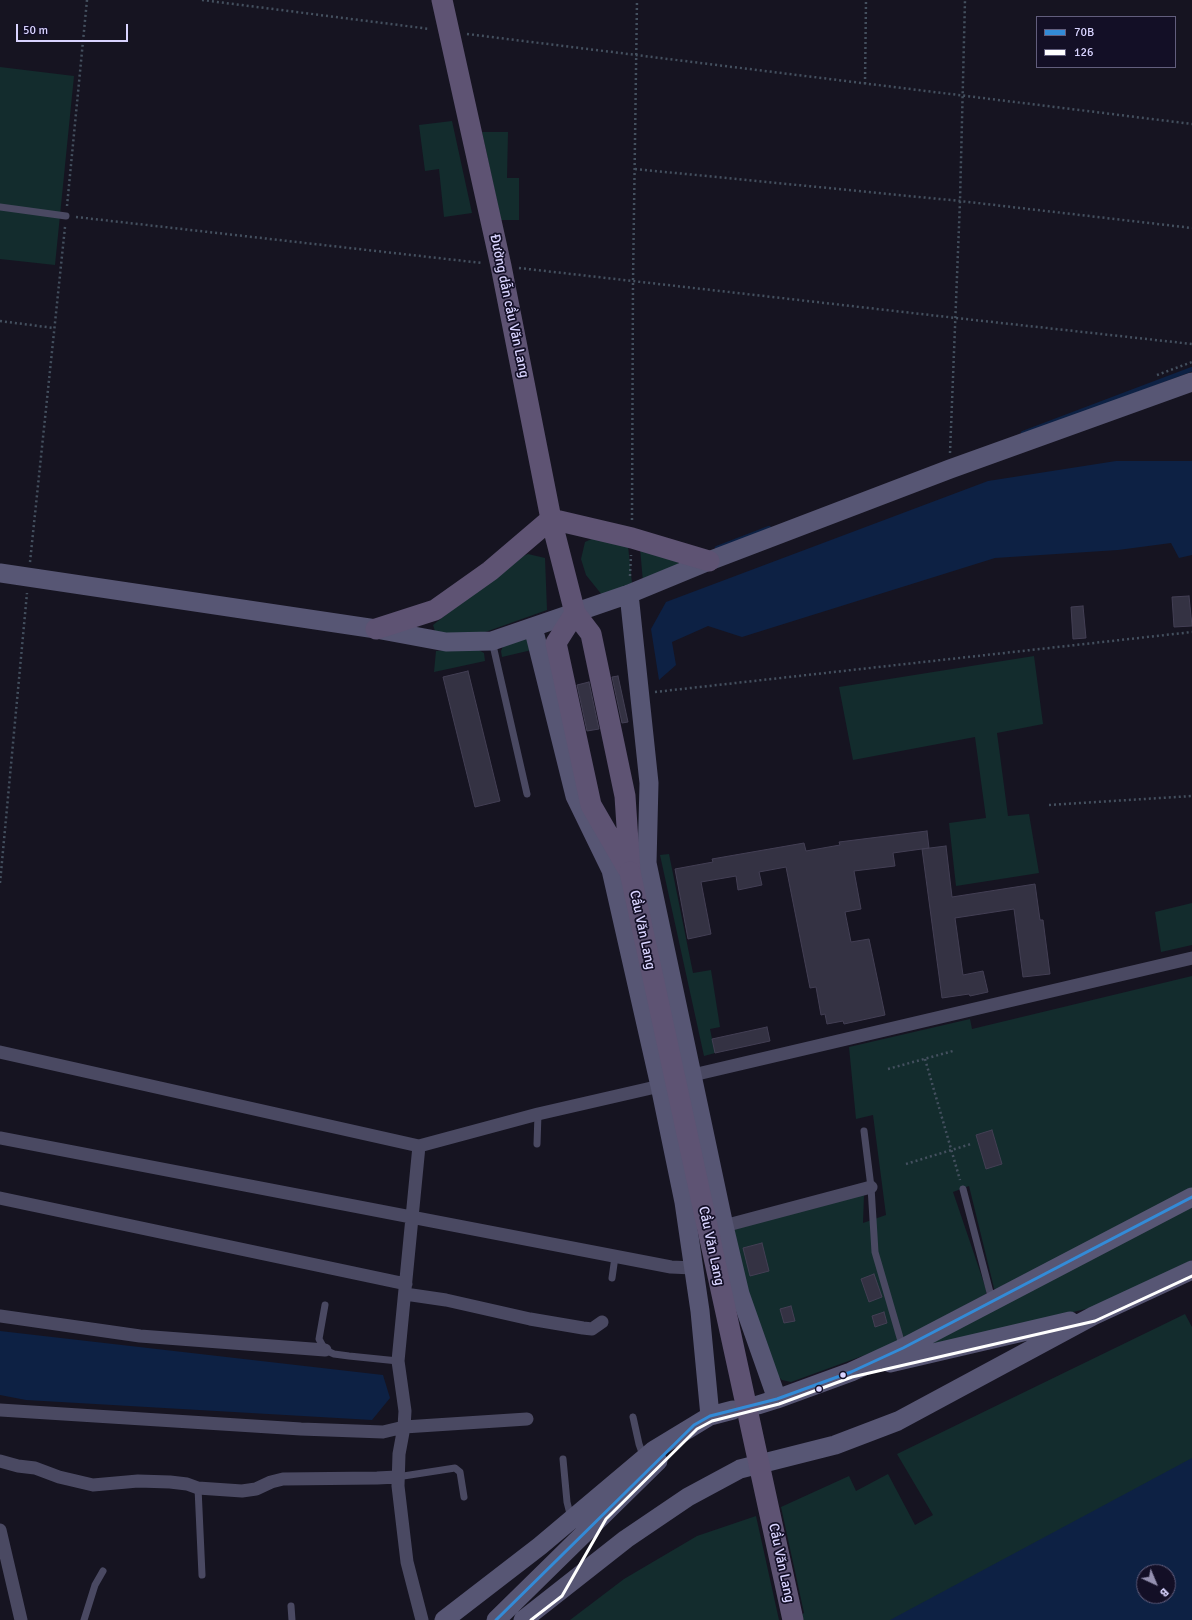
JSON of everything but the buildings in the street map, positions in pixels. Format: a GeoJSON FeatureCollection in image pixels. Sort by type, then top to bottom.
{"type":"FeatureCollection","features":[{"type":"Feature","properties":{"kind":"main road","name":"Đường dẫn cầu Văn Lang"},"geometry":{"type":"LineString","coordinates":[[442,0],[501,266],[551,519],[575,613]]}},
{"type":"Feature","properties":{"kind":"main road"},"geometry":{"type":"LineString","coordinates":[[0,573],[376,629],[446,642],[492,640],[629,594],[709,561],[950,469],[1192,382]]}},
{"type":"Feature","properties":{"kind":"main road"},"geometry":{"type":"LineString","coordinates":[[376,629],[435,610],[490,571],[551,519],[632,538],[709,561]]}},
{"type":"Feature","properties":{"kind":"main road"},"geometry":{"type":"LineString","coordinates":[[629,594],[649,783],[647,863],[724,1226],[740,1294],[778,1399]]}},
{"type":"Feature","properties":{"kind":"main road"},"geometry":{"type":"LineString","coordinates":[[575,613],[569,639],[582,707],[603,802],[630,872]]}},
{"type":"Feature","properties":{"kind":"main road"},"geometry":{"type":"LineString","coordinates":[[575,613],[605,632],[640,794],[630,872]]}},
{"type":"Feature","properties":{"kind":"main road"},"geometry":{"type":"LineString","coordinates":[[533,627],[574,796],[611,870],[660,1086],[684,1202],[700,1311],[710,1416]]}},
{"type":"Feature","properties":{"kind":"main road","name":"Cầu Văn Lang"},"geometry":{"type":"LineString","coordinates":[[630,872],[793,1620]]}},
{"type":"Feature","properties":{"kind":"main road"},"geometry":{"type":"LineString","coordinates":[[758,1405],[851,1372],[903,1348],[1192,1197]]}},
{"type":"Feature","properties":{"kind":"main road"},"geometry":{"type":"LineString","coordinates":[[523,1620],[626,1539],[688,1497],[740,1469],[835,1445],[898,1421],[1093,1316],[1192,1270]]}},
{"type":"Feature","properties":{"kind":"main road"},"geometry":{"type":"LineString","coordinates":[[851,1372],[1093,1316]]}},
{"type":"Feature","properties":{"kind":"main road"},"geometry":{"type":"LineString","coordinates":[[444,1620],[571,1520],[654,1450],[710,1416],[733,1410]]}},
{"type":"Feature","properties":{"kind":"main road"},"geometry":{"type":"LineString","coordinates":[[496,1620],[694,1425]]}},
{"type":"Feature","properties":{"kind":"main road"},"geometry":{"type":"LineString","coordinates":[[558,1593],[602,1516]]}},
{"type":"Feature","properties":{"kind":"street"},"geometry":{"type":"LineString","coordinates":[[693,1075],[1192,958]]}},
{"type":"Feature","properties":{"kind":"street"},"geometry":{"type":"LineString","coordinates":[[0,1052],[419,1146],[538,1114],[660,1086]]}},
{"type":"Feature","properties":{"kind":"street"},"geometry":{"type":"LineString","coordinates":[[0,1138],[615,1257],[671,1267],[693,1268]]}},
{"type":"Feature","properties":{"kind":"street"},"geometry":{"type":"LineString","coordinates":[[419,1146],[398,1362],[405,1411],[397,1477],[407,1562],[422,1620]]}},
{"type":"Feature","properties":{"kind":"street"},"geometry":{"type":"LineString","coordinates":[[724,1226],[870,1187]]}},
{"type":"Feature","properties":{"kind":"street"},"geometry":{"type":"LineString","coordinates":[[0,1198],[530,1318],[592,1329],[602,1322]]}},
{"type":"Feature","properties":{"kind":"street"},"geometry":{"type":"LineString","coordinates":[[0,1316],[140,1336],[325,1350]]}},
{"type":"Feature","properties":{"kind":"street"},"geometry":{"type":"LineString","coordinates":[[0,1410],[301,1429],[383,1432],[404,1427],[527,1419]]}},
{"type":"Feature","properties":{"kind":"street"},"geometry":{"type":"LineString","coordinates":[[0,1461],[18,1466],[35,1468],[59,1477],[93,1485],[138,1481],[170,1482],[187,1484],[198,1488],[242,1491],[256,1489],[271,1482],[283,1479],[397,1477]]}},
{"type":"Feature","properties":{"kind":"street"},"geometry":{"type":"LineString","coordinates":[[0,1530],[21,1620]]}},
{"type":"Feature","properties":{"kind":"lane"},"geometry":{"type":"LineString","coordinates":[[0,207],[66,216]]}},
{"type":"Feature","properties":{"kind":"lane"},"geometry":{"type":"LineString","coordinates":[[492,640],[527,794]]}},
{"type":"Feature","properties":{"kind":"lane"},"geometry":{"type":"LineString","coordinates":[[537,1144],[538,1114]]}},
{"type":"Feature","properties":{"kind":"lane"},"geometry":{"type":"LineString","coordinates":[[864,1131],[870,1187],[874,1252],[903,1348]]}},
{"type":"Feature","properties":{"kind":"lane"},"geometry":{"type":"LineString","coordinates":[[962,1188],[993,1302]]}},
{"type":"Feature","properties":{"kind":"lane"},"geometry":{"type":"LineString","coordinates":[[612,1278],[615,1257]]}},
{"type":"Feature","properties":{"kind":"lane"},"geometry":{"type":"LineString","coordinates":[[325,1305],[319,1339],[325,1350],[334,1354],[398,1362]]}},
{"type":"Feature","properties":{"kind":"lane"},"geometry":{"type":"LineString","coordinates":[[633,1417],[639,1444],[644,1458]]}},
{"type":"Feature","properties":{"kind":"lane"},"geometry":{"type":"LineString","coordinates":[[563,1459],[567,1502],[571,1520]]}},
{"type":"Feature","properties":{"kind":"lane"},"geometry":{"type":"LineString","coordinates":[[397,1477],[455,1468],[460,1472],[464,1497]]}},
{"type":"Feature","properties":{"kind":"lane"},"geometry":{"type":"LineString","coordinates":[[198,1488],[202,1575]]}},
{"type":"Feature","properties":{"kind":"lane"},"geometry":{"type":"LineString","coordinates":[[84,1620],[95,1585],[103,1571]]}},
{"type":"Feature","properties":{"kind":"lane"},"geometry":{"type":"LineString","coordinates":[[291,1606],[292,1620]]}},
{"type":"Feature","properties":{"kind":"path"},"geometry":{"type":"LineString","coordinates":[[0,883],[87,0]]}},
{"type":"Feature","properties":{"kind":"path"},"geometry":{"type":"LineString","coordinates":[[202,0],[1192,124]]}},
{"type":"Feature","properties":{"kind":"path"},"geometry":{"type":"LineString","coordinates":[[629,594],[632,538],[633,281],[637,0]]}},
{"type":"Feature","properties":{"kind":"path"},"geometry":{"type":"LineString","coordinates":[[865,84],[866,0]]}},
{"type":"Feature","properties":{"kind":"path"},"geometry":{"type":"LineString","coordinates":[[950,469],[960,201],[965,0]]}},
{"type":"Feature","properties":{"kind":"path"},"geometry":{"type":"LineString","coordinates":[[635,169],[960,201],[1192,228]]}},
{"type":"Feature","properties":{"kind":"path"},"geometry":{"type":"LineString","coordinates":[[66,216],[1192,344]]}},
{"type":"Feature","properties":{"kind":"path"},"geometry":{"type":"LineString","coordinates":[[0,321],[54,328]]}},
{"type":"Feature","properties":{"kind":"path"},"geometry":{"type":"LineString","coordinates":[[640,694],[1192,632]]}},
{"type":"Feature","properties":{"kind":"path"},"geometry":{"type":"LineString","coordinates":[[1049,805],[1192,796]]}},
{"type":"Feature","properties":{"kind":"path"},"geometry":{"type":"LineString","coordinates":[[888,1069],[953,1051]]}},
{"type":"Feature","properties":{"kind":"path"},"geometry":{"type":"LineString","coordinates":[[925,1059],[962,1188]]}},
{"type":"Feature","properties":{"kind":"path"},"geometry":{"type":"LineString","coordinates":[[906,1164],[971,1144]]}},
{"type":"Feature","properties":{"kind":"green space"},"geometry":{"type":"Polygon","coordinates":[[[0,67],[74,76],[55,265],[0,259],[0,67]]]}},
{"type":"Feature","properties":{"kind":"green space"},"geometry":{"type":"Polygon","coordinates":[[[452,121],[472,213],[444,217],[439,169],[425,171],[419,125],[452,121]]]}},
{"type":"Feature","properties":{"kind":"green space"},"geometry":{"type":"Polygon","coordinates":[[[482,132],[508,132],[507,178],[519,178],[519,220],[501,220],[482,132]]]}},
{"type":"Feature","properties":{"kind":"green space"},"geometry":{"type":"Polygon","coordinates":[[[598,536],[628,546],[632,583],[602,595],[586,575],[581,559],[585,542],[598,536]]]}},
{"type":"Feature","properties":{"kind":"green space"},"geometry":{"type":"Polygon","coordinates":[[[640,548],[671,555],[679,564],[643,582],[640,548]]]}},
{"type":"Feature","properties":{"kind":"green space"},"geometry":{"type":"Polygon","coordinates":[[[528,554],[545,558],[547,610],[477,635],[436,634],[433,625],[514,560],[528,554]]]}},
{"type":"Feature","properties":{"kind":"green space"},"geometry":{"type":"Polygon","coordinates":[[[519,638],[531,640],[536,649],[502,657],[501,651],[505,642],[519,638]]]}},
{"type":"Feature","properties":{"kind":"green space"},"geometry":{"type":"Polygon","coordinates":[[[475,648],[484,653],[485,661],[434,672],[436,651],[475,648]]]}},
{"type":"Feature","properties":{"kind":"green space"},"geometry":{"type":"Polygon","coordinates":[[[1034,656],[1043,724],[997,733],[1008,816],[1029,814],[1039,873],[956,886],[949,823],[986,818],[975,737],[853,760],[839,687],[1034,656]]]}},
{"type":"Feature","properties":{"kind":"green space"},"geometry":{"type":"Polygon","coordinates":[[[669,854],[693,973],[711,970],[720,1027],[710,1029],[715,1053],[704,1056],[660,855],[669,854]]]}},
{"type":"Feature","properties":{"kind":"green space"},"geometry":{"type":"Polygon","coordinates":[[[1192,903],[1192,945],[1161,952],[1155,912],[1192,903]]]}},
{"type":"Feature","properties":{"kind":"green space"},"geometry":{"type":"Polygon","coordinates":[[[1192,976],[1192,1191],[996,1291],[969,1186],[953,1192],[986,1289],[986,1294],[887,1347],[791,1382],[782,1380],[777,1375],[744,1285],[734,1229],[864,1194],[863,1223],[886,1215],[873,1115],[856,1119],[849,1047],[970,1019],[972,1029],[1192,976]]]}},
{"type":"Feature","properties":{"kind":"green space"},"geometry":{"type":"Polygon","coordinates":[[[1192,1205],[1192,1260],[1094,1307],[907,1352],[1192,1205]]]}},
{"type":"Feature","properties":{"kind":"green space"},"geometry":{"type":"Polygon","coordinates":[[[1185,1314],[1192,1327],[1192,1620],[792,1620],[804,1613],[781,1507],[849,1476],[856,1491],[888,1474],[915,1525],[933,1515],[897,1454],[1185,1314]]]}},
{"type":"Feature","properties":{"kind":"green space"},"geometry":{"type":"Polygon","coordinates":[[[756,1516],[779,1620],[570,1620],[624,1579],[697,1536],[756,1516]]]}},
{"type":"Feature","properties":{"kind":"water"},"geometry":{"type":"Polygon","coordinates":[[[1116,461],[1192,461],[1192,555],[1179,558],[1171,543],[1118,550],[995,558],[742,637],[708,626],[672,642],[676,665],[659,680],[651,629],[666,602],[988,481],[1116,461]]]}},
{"type":"Feature","properties":{"kind":"water"},"geometry":{"type":"Polygon","coordinates":[[[0,1331],[383,1375],[390,1398],[372,1420],[26,1400],[0,1395],[0,1331]]]}},
{"type":"Feature","properties":{"kind":"water"},"geometry":{"type":"Polygon","coordinates":[[[1192,1458],[1192,1620],[890,1620],[1192,1458]]]}},
{"type":"Feature","properties":{"kind":"waterway"},"geometry":{"type":"LineString","coordinates":[[1023,433],[1192,369]]}},
{"type":"Feature","properties":{"kind":"waterway"},"geometry":{"type":"LineString","coordinates":[[717,548],[769,528]]}},
{"type":"Feature","properties":{"kind":"transit line","name":"70B"},"geometry":{"type":"LineString","coordinates":[[496,1620],[694,1425],[710,1416],[777,1399],[851,1372],[903,1348],[1192,1197]]}},
{"type":"Feature","properties":{"kind":"transit line","name":"126"},"geometry":{"type":"LineString","coordinates":[[531,1620],[562,1596],[606,1519],[697,1429],[712,1421],[779,1404],[852,1377],[1095,1321],[1192,1276]]}}]}
